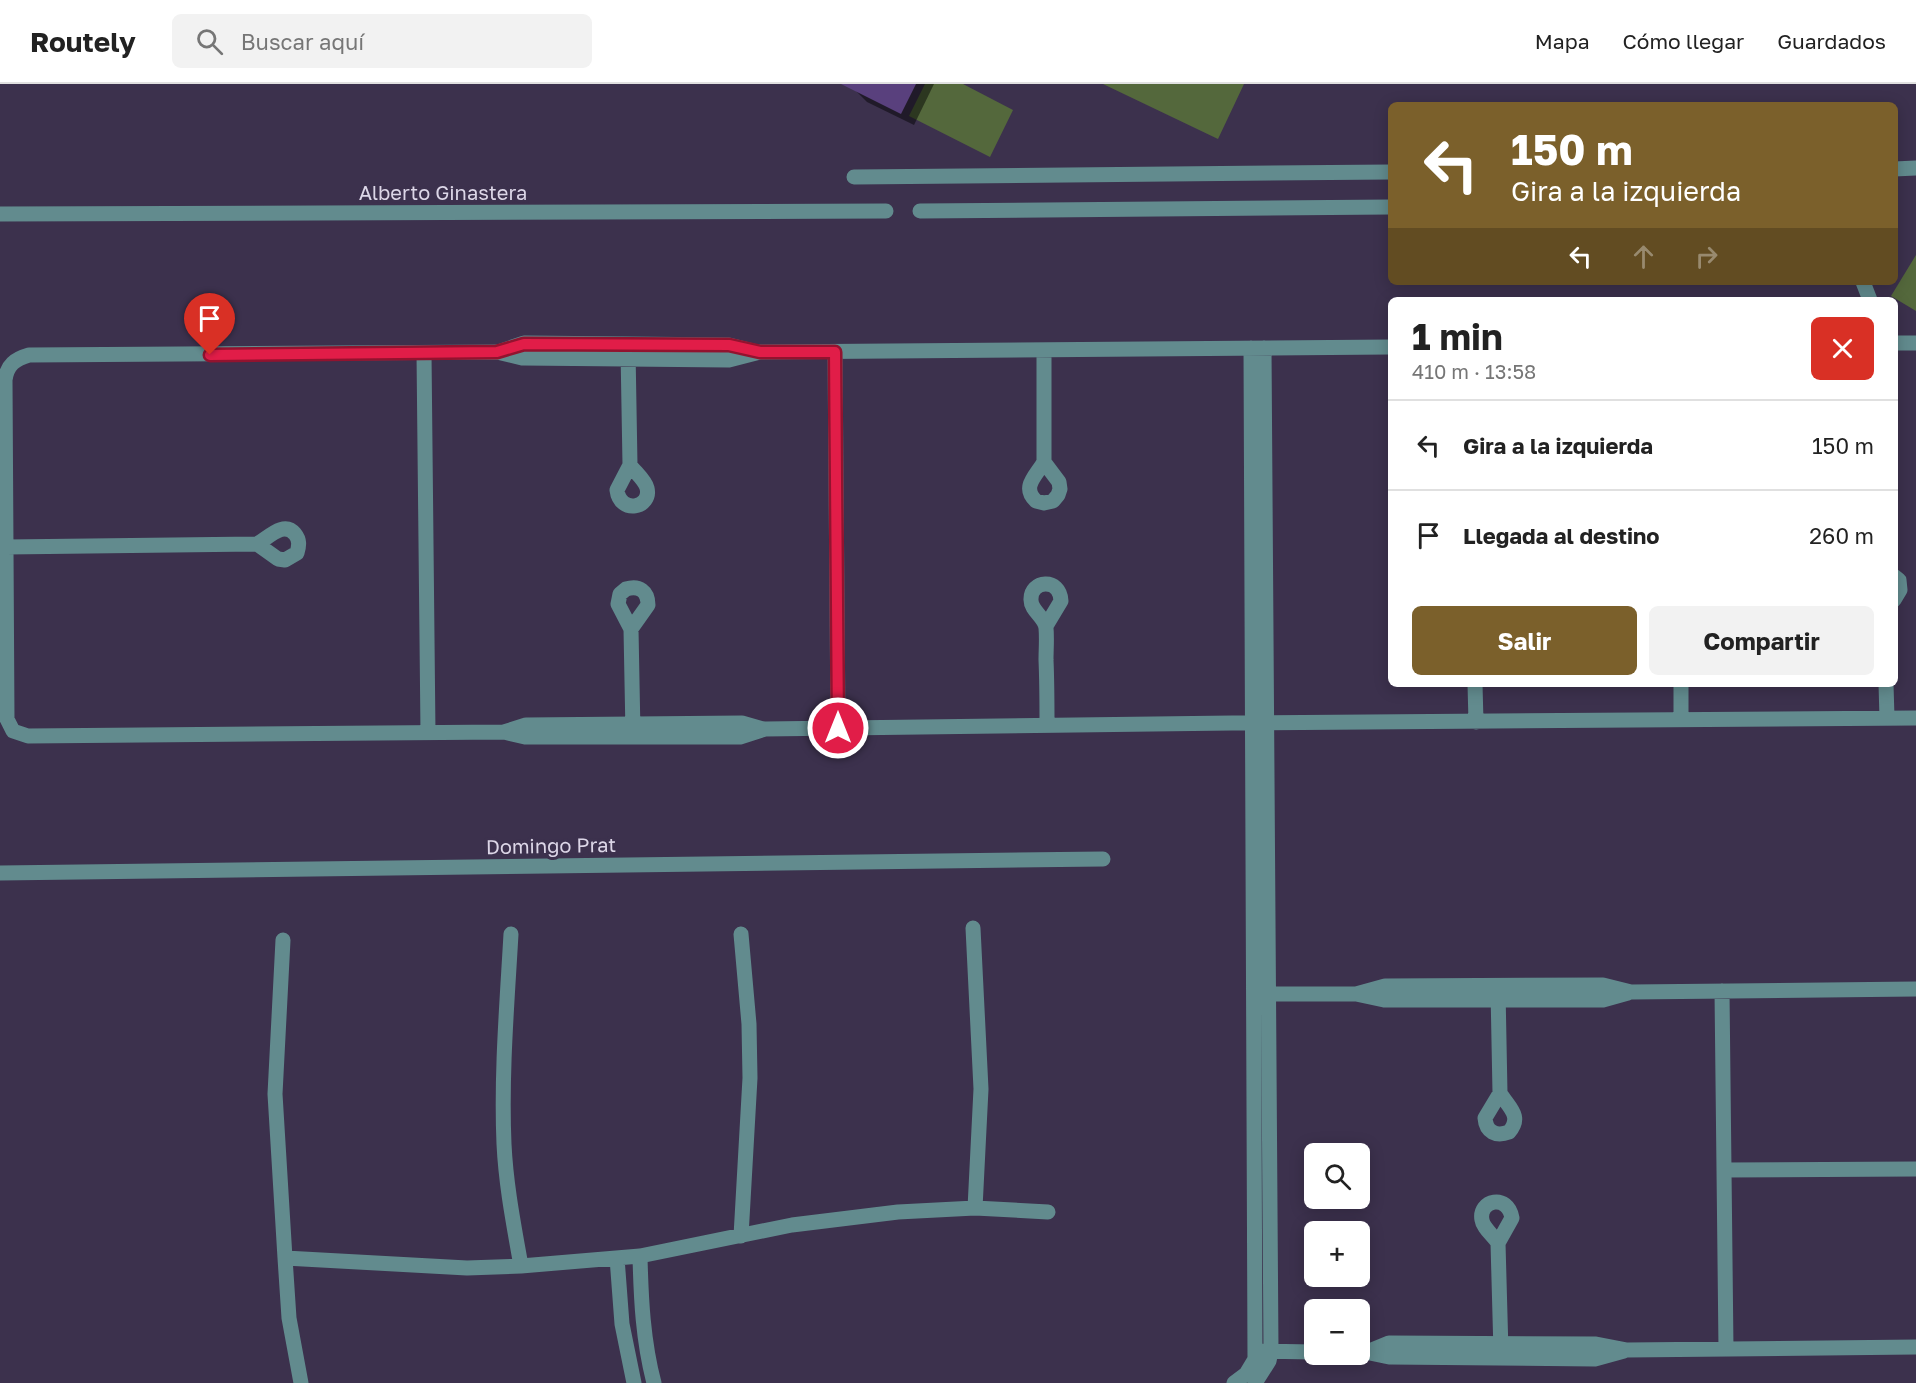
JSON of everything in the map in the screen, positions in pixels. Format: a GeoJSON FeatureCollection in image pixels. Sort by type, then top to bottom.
{"type":"FeatureCollection","features":[{"type":"Feature","properties":{"kind":"street"},"geometry":{"type":"LineString","coordinates":[[1898,169],[1916,168]]}},
{"type":"Feature","properties":{"kind":"street"},"geometry":{"type":"LineString","coordinates":[[854,177],[1388,172]]}},
{"type":"Feature","properties":{"kind":"street"},"geometry":{"type":"LineString","coordinates":[[920,211],[1388,207]]}},
{"type":"Feature","properties":{"kind":"street","name":"Alberto Ginastera"},"geometry":{"type":"LineString","coordinates":[[0,214],[886,211]]}},
{"type":"Feature","properties":{"kind":"street"},"geometry":{"type":"LineString","coordinates":[[1898,343],[1914,344]]}},
{"type":"Feature","properties":{"kind":"street"},"geometry":{"type":"LineString","coordinates":[[1388,347],[760,352],[729,345],[629,351],[524,344],[497,352],[29,355],[15,361],[6,372],[5,380],[7,719],[13,731],[28,736],[504,732],[526,725],[633,730],[742,723],[765,729],[1916,718]]}},
{"type":"Feature","properties":{"kind":"street"},"geometry":{"type":"LineString","coordinates":[[1257,1377],[1255,1351],[1261,994],[1258,348]]}},
{"type":"Feature","properties":{"kind":"street"},"geometry":{"type":"LineString","coordinates":[[1044,350],[1044,462]]}},
{"type":"Feature","properties":{"kind":"street"},"geometry":{"type":"LineString","coordinates":[[629,351],[630,465]]}},
{"type":"Feature","properties":{"kind":"street"},"geometry":{"type":"LineString","coordinates":[[835,352],[838,728]]}},
{"type":"Feature","properties":{"kind":"street"},"geometry":{"type":"LineString","coordinates":[[424,353],[428,733]]}},
{"type":"Feature","properties":{"kind":"street"},"geometry":{"type":"LineString","coordinates":[[6,548],[257,544]]}},
{"type":"Feature","properties":{"kind":"street"},"geometry":{"type":"LineString","coordinates":[[1898,579],[1900,590],[1898,593]]}},
{"type":"Feature","properties":{"kind":"street"},"geometry":{"type":"LineString","coordinates":[[1046,626],[1047,725]]}},
{"type":"Feature","properties":{"kind":"street"},"geometry":{"type":"LineString","coordinates":[[631,629],[633,730]]}},
{"type":"Feature","properties":{"kind":"street"},"geometry":{"type":"LineString","coordinates":[[1475,687],[1476,722]]}},
{"type":"Feature","properties":{"kind":"street"},"geometry":{"type":"LineString","coordinates":[[1681,687],[1682,720]]}},
{"type":"Feature","properties":{"kind":"street"},"geometry":{"type":"LineString","coordinates":[[1886,687],[1887,718]]}},
{"type":"Feature","properties":{"kind":"street","name":"Domingo Prat"},"geometry":{"type":"LineString","coordinates":[[0,873],[1104,859]]}},
{"type":"Feature","properties":{"kind":"street"},"geometry":{"type":"LineString","coordinates":[[973,928],[981,1089],[975,1208]]}},
{"type":"Feature","properties":{"kind":"street"},"geometry":{"type":"LineString","coordinates":[[511,934],[505,1049],[504,1142],[507,1184],[521,1266]]}},
{"type":"Feature","properties":{"kind":"street"},"geometry":{"type":"LineString","coordinates":[[741,934],[749,1024],[750,1078],[741,1236]]}},
{"type":"Feature","properties":{"kind":"street"},"geometry":{"type":"LineString","coordinates":[[283,940],[275,1094],[289,1318],[301,1383]]}},
{"type":"Feature","properties":{"kind":"street"},"geometry":{"type":"LineString","coordinates":[[1261,994],[1356,994],[1385,986],[1498,993],[1603,985],[1631,992],[1916,989]]}},
{"type":"Feature","properties":{"kind":"street"},"geometry":{"type":"LineString","coordinates":[[1722,991],[1726,1349]]}},
{"type":"Feature","properties":{"kind":"street"},"geometry":{"type":"LineString","coordinates":[[1498,993],[1500,1093]]}},
{"type":"Feature","properties":{"kind":"street"},"geometry":{"type":"LineString","coordinates":[[1234,1383],[1257,1377],[1269,1361],[1271,1351],[1261,994]]}},
{"type":"Feature","properties":{"kind":"street"},"geometry":{"type":"LineString","coordinates":[[1724,1170],[1916,1169]]}},
{"type":"Feature","properties":{"kind":"street"},"geometry":{"type":"LineString","coordinates":[[285,1258],[466,1268],[521,1266],[640,1256],[792,1225],[898,1212],[975,1208],[1048,1212]]}},
{"type":"Feature","properties":{"kind":"street"},"geometry":{"type":"LineString","coordinates":[[1498,1243],[1501,1351]]}},
{"type":"Feature","properties":{"kind":"street"},"geometry":{"type":"LineString","coordinates":[[640,1256],[642,1312],[646,1347],[654,1383]]}},
{"type":"Feature","properties":{"kind":"street"},"geometry":{"type":"LineString","coordinates":[[617,1258],[622,1324],[634,1383]]}},
{"type":"Feature","properties":{"kind":"street"},"geometry":{"type":"LineString","coordinates":[[1370,1353],[1389,1357],[1501,1351],[1595,1359],[1627,1350],[1916,1347]]}},
{"type":"Feature","properties":{"kind":"street"},"geometry":{"type":"LineString","coordinates":[[1255,1351],[1304,1352]]}},
{"type":"Feature","properties":{"kind":"green space"},"geometry":{"type":"Polygon","coordinates":[[[925,84],[963,84],[1013,110],[990,157],[909,116],[925,84]]]}},
{"type":"Feature","properties":{"kind":"green space"},"geometry":{"type":"Polygon","coordinates":[[[1103,84],[1244,84],[1218,139],[1103,84]]]}},
{"type":"Feature","properties":{"kind":"green space"},"geometry":{"type":"Polygon","coordinates":[[[1916,255],[1916,311],[1898,300],[1898,297],[1891,296],[1916,255]]]}},
{"type":"Feature","properties":{"kind":"building"},"geometry":{"type":"Polygon","coordinates":[[[841,84],[916,84],[901,114],[841,84]]]}},
{"type":"Feature","properties":{"kind":"route"},"geometry":{"type":"LineString","coordinates":[[210,355],[497,352],[524,344],[729,345],[760,352],[835,352],[838,728]]}}]}
